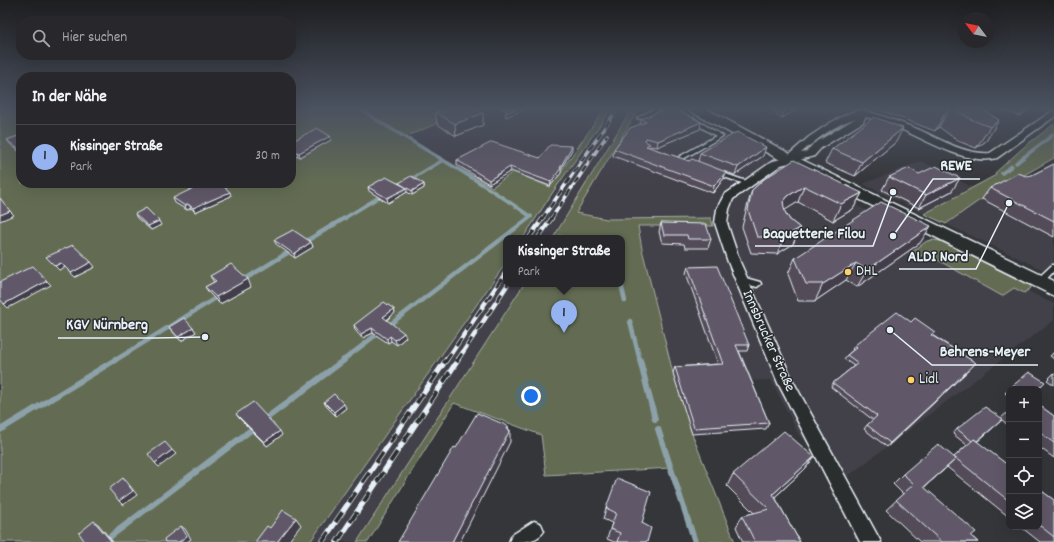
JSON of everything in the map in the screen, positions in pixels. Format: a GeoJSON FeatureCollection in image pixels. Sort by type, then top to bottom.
{"type":"FeatureCollection","features":[{"type":"Feature","properties":{"kind":"street"},"geometry":{"type":"LineString","coordinates":[[732,133],[789,159],[1046,285]]}},
{"type":"Feature","properties":{"kind":"street","name":"Innsbrucker Straße"},"geometry":{"type":"LineString","coordinates":[[839,133],[817,146],[810,154],[777,163],[728,197],[723,209],[721,222],[742,280],[786,384],[850,506],[871,542]]}},
{"type":"Feature","properties":{"kind":"street"},"geometry":{"type":"LineString","coordinates":[[916,133],[967,154],[984,157],[993,156],[1025,133]]}},
{"type":"Feature","properties":{"kind":"lane"},"geometry":{"type":"LineString","coordinates":[[679,159],[720,136],[716,133]]}},
{"type":"Feature","properties":{"kind":"lane"},"geometry":{"type":"LineString","coordinates":[[673,156],[686,161]]}},
{"type":"Feature","properties":{"kind":"lane"},"geometry":{"type":"LineString","coordinates":[[713,171],[747,184]]}},
{"type":"Feature","properties":{"kind":"lane"},"geometry":{"type":"LineString","coordinates":[[1046,285],[1054,267]]}},
{"type":"Feature","properties":{"kind":"lane"},"geometry":{"type":"LineString","coordinates":[[742,280],[757,284]]}},
{"type":"Feature","properties":{"kind":"shaded area"},"geometry":{"type":"Polygon","coordinates":[[[411,133],[587,133],[550,187],[513,173],[492,188],[404,136],[411,133]]]}},
{"type":"Feature","properties":{"kind":"shaded area"},"geometry":{"type":"Polygon","coordinates":[[[594,133],[617,133],[555,235],[525,235],[594,133]]]}},
{"type":"Feature","properties":{"kind":"shaded area"},"geometry":{"type":"Polygon","coordinates":[[[624,133],[722,133],[786,170],[1054,304],[1054,320],[847,477],[800,437],[771,380],[676,383],[642,249],[638,225],[713,226],[607,219],[576,213],[624,133]]]}},
{"type":"Feature","properties":{"kind":"shaded area"},"geometry":{"type":"Polygon","coordinates":[[[921,161],[972,187],[924,214],[863,184],[921,161]]]}},
{"type":"Feature","properties":{"kind":"shaded area"},"geometry":{"type":"Polygon","coordinates":[[[1014,181],[1054,201],[1054,275],[946,224],[977,202],[1014,181]]]}},
{"type":"Feature","properties":{"kind":"shaded area"},"geometry":{"type":"Polygon","coordinates":[[[503,267],[503,287],[522,287],[357,542],[310,542],[503,267]]]}},
{"type":"Feature","properties":{"kind":"green space"},"geometry":{"type":"Polygon","coordinates":[[[0,133],[16,133],[16,188],[296,188],[296,133],[414,133],[405,137],[492,187],[513,172],[550,187],[587,133],[594,133],[525,235],[503,235],[503,267],[310,542],[0,542],[0,133]]]}},
{"type":"Feature","properties":{"kind":"green space"},"geometry":{"type":"Polygon","coordinates":[[[617,133],[624,133],[576,213],[607,219],[711,218],[713,226],[638,226],[642,249],[673,373],[692,434],[735,542],[695,542],[671,468],[546,475],[541,435],[454,403],[368,542],[357,542],[522,287],[625,287],[625,235],[555,235],[617,133]]]}},
{"type":"Feature","properties":{"kind":"green space"},"geometry":{"type":"Polygon","coordinates":[[[1042,133],[1054,133],[1054,158],[977,202],[946,224],[924,214],[996,175],[995,173],[1042,133]]]}},
{"type":"Feature","properties":{"kind":"green space"},"geometry":{"type":"Polygon","coordinates":[[[927,241],[940,241],[955,248],[1031,286],[1031,288],[1024,293],[1014,288],[1002,296],[925,253],[918,258],[909,254],[927,241]]]}},
{"type":"Feature","properties":{"kind":"building"},"geometry":{"type":"Polygon","coordinates":[[[307,133],[326,133],[330,136],[299,153],[296,152],[296,139],[307,133]]]}},
{"type":"Feature","properties":{"kind":"building"},"geometry":{"type":"Polygon","coordinates":[[[626,133],[675,133],[658,141],[646,138],[645,141],[650,144],[646,146],[689,161],[692,159],[726,172],[714,186],[614,149],[626,133]]]}},
{"type":"Feature","properties":{"kind":"building"},"geometry":{"type":"Polygon","coordinates":[[[735,133],[740,133],[766,147],[738,167],[700,153],[735,133]]]}},
{"type":"Feature","properties":{"kind":"building"},"geometry":{"type":"Polygon","coordinates":[[[853,133],[897,133],[862,162],[832,149],[853,133]]]}},
{"type":"Feature","properties":{"kind":"building"},"geometry":{"type":"Polygon","coordinates":[[[16,137],[16,147],[7,140],[16,137]]]}},
{"type":"Feature","properties":{"kind":"building"},"geometry":{"type":"Polygon","coordinates":[[[492,142],[540,158],[550,145],[572,146],[561,168],[551,182],[510,167],[489,180],[457,160],[492,142]]]}},
{"type":"Feature","properties":{"kind":"building"},"geometry":{"type":"Polygon","coordinates":[[[794,160],[862,193],[841,204],[804,186],[788,196],[783,202],[785,212],[790,220],[800,228],[784,237],[757,237],[748,210],[752,190],[764,179],[794,160]]]}},
{"type":"Feature","properties":{"kind":"building"},"geometry":{"type":"Polygon","coordinates":[[[1054,164],[1054,221],[990,188],[1018,173],[1026,176],[1032,175],[1054,164]]]}},
{"type":"Feature","properties":{"kind":"building"},"geometry":{"type":"Polygon","coordinates":[[[936,166],[960,178],[926,195],[889,177],[909,168],[919,174],[936,166]]]}},
{"type":"Feature","properties":{"kind":"building"},"geometry":{"type":"Polygon","coordinates":[[[411,176],[424,184],[412,191],[399,183],[411,176]]]}},
{"type":"Feature","properties":{"kind":"building"},"geometry":{"type":"Polygon","coordinates":[[[386,177],[407,188],[387,198],[368,187],[386,177]]]}},
{"type":"Feature","properties":{"kind":"building"},"geometry":{"type":"Polygon","coordinates":[[[194,188],[226,188],[230,192],[193,208],[188,204],[185,206],[173,198],[194,188]]]}},
{"type":"Feature","properties":{"kind":"building"},"geometry":{"type":"Polygon","coordinates":[[[0,198],[10,211],[0,215],[0,198]]]}},
{"type":"Feature","properties":{"kind":"building"},"geometry":{"type":"Polygon","coordinates":[[[881,202],[931,226],[867,270],[856,263],[823,284],[806,284],[795,258],[881,202]]]}},
{"type":"Feature","properties":{"kind":"building"},"geometry":{"type":"Polygon","coordinates":[[[146,208],[159,221],[148,226],[135,214],[146,208]]]}},
{"type":"Feature","properties":{"kind":"building"},"geometry":{"type":"Polygon","coordinates":[[[661,223],[706,224],[711,239],[688,239],[687,235],[664,235],[661,223]]]}},
{"type":"Feature","properties":{"kind":"building"},"geometry":{"type":"Polygon","coordinates":[[[293,230],[311,242],[294,254],[274,240],[293,230]]]}},
{"type":"Feature","properties":{"kind":"building"},"geometry":{"type":"Polygon","coordinates":[[[73,245],[91,262],[71,273],[61,263],[55,266],[46,257],[73,245]]]}},
{"type":"Feature","properties":{"kind":"building"},"geometry":{"type":"Polygon","coordinates":[[[231,264],[248,279],[216,297],[205,287],[216,281],[210,276],[231,264]]]}},
{"type":"Feature","properties":{"kind":"building"},"geometry":{"type":"Polygon","coordinates":[[[33,266],[47,281],[4,304],[0,299],[0,282],[33,266]]]}},
{"type":"Feature","properties":{"kind":"building"},"geometry":{"type":"Polygon","coordinates":[[[717,266],[749,345],[736,345],[769,423],[694,428],[675,367],[723,364],[688,267],[717,266]]]}},
{"type":"Feature","properties":{"kind":"building"},"geometry":{"type":"Polygon","coordinates":[[[384,302],[394,309],[383,317],[404,333],[395,340],[390,336],[387,339],[372,328],[361,334],[354,325],[384,302]]]}},
{"type":"Feature","properties":{"kind":"building"},"geometry":{"type":"Polygon","coordinates":[[[897,312],[911,322],[915,318],[935,332],[931,335],[976,363],[890,443],[867,425],[877,416],[833,383],[858,363],[847,355],[857,347],[855,345],[897,312]]]}},
{"type":"Feature","properties":{"kind":"building"},"geometry":{"type":"Polygon","coordinates":[[[184,318],[193,328],[178,337],[169,327],[184,318]]]}},
{"type":"Feature","properties":{"kind":"building"},"geometry":{"type":"Polygon","coordinates":[[[1029,372],[1045,382],[1041,386],[1013,386],[1029,372]]]}},
{"type":"Feature","properties":{"kind":"building"},"geometry":{"type":"Polygon","coordinates":[[[334,394],[344,404],[334,412],[324,402],[334,394]]]}},
{"type":"Feature","properties":{"kind":"building"},"geometry":{"type":"Polygon","coordinates":[[[253,402],[280,431],[264,442],[236,414],[253,402]]]}},
{"type":"Feature","properties":{"kind":"building"},"geometry":{"type":"Polygon","coordinates":[[[985,407],[1003,419],[977,441],[974,439],[972,441],[957,429],[985,407]]]}},
{"type":"Feature","properties":{"kind":"building"},"geometry":{"type":"Polygon","coordinates":[[[1042,407],[1054,416],[1054,443],[1042,434],[1042,407]]]}},
{"type":"Feature","properties":{"kind":"building"},"geometry":{"type":"Polygon","coordinates":[[[477,413],[508,426],[507,429],[510,430],[452,542],[398,542],[454,447],[456,448],[477,413]]]}},
{"type":"Feature","properties":{"kind":"building"},"geometry":{"type":"Polygon","coordinates":[[[784,431],[814,457],[773,494],[800,542],[755,542],[742,516],[769,509],[733,474],[784,431]]]}},
{"type":"Feature","properties":{"kind":"building"},"geometry":{"type":"Polygon","coordinates":[[[974,439],[1006,464],[1006,499],[954,457],[974,439]]]}},
{"type":"Feature","properties":{"kind":"building"},"geometry":{"type":"Polygon","coordinates":[[[165,442],[172,450],[155,463],[148,454],[165,442]]]}},
{"type":"Feature","properties":{"kind":"building"},"geometry":{"type":"Polygon","coordinates":[[[938,444],[956,459],[924,487],[976,532],[971,536],[978,542],[942,542],[896,500],[914,484],[903,474],[938,444]]]}},
{"type":"Feature","properties":{"kind":"building"},"geometry":{"type":"Polygon","coordinates":[[[123,478],[133,491],[119,501],[109,489],[123,478]]]}},
{"type":"Feature","properties":{"kind":"building"},"geometry":{"type":"Polygon","coordinates":[[[617,478],[651,492],[642,523],[651,528],[647,542],[617,542],[620,533],[610,529],[616,513],[606,508],[617,478]]]}},
{"type":"Feature","properties":{"kind":"building"},"geometry":{"type":"Polygon","coordinates":[[[1042,491],[1054,500],[1054,537],[1042,527],[1042,491]]]}},
{"type":"Feature","properties":{"kind":"building"},"geometry":{"type":"Polygon","coordinates":[[[283,510],[296,518],[277,542],[255,542],[267,526],[270,528],[283,510]]]}},
{"type":"Feature","properties":{"kind":"building"},"geometry":{"type":"Polygon","coordinates":[[[94,521],[113,542],[85,542],[79,533],[94,521]]]}},
{"type":"Feature","properties":{"kind":"building"},"geometry":{"type":"Polygon","coordinates":[[[181,526],[187,536],[179,542],[165,542],[164,539],[181,526]]]}},
{"type":"Feature","properties":{"kind":"waterway"},"geometry":{"type":"LineString","coordinates":[[399,133],[443,160]]}},
{"type":"Feature","properties":{"kind":"waterway"},"geometry":{"type":"LineString","coordinates":[[1016,163],[1054,134]]}},
{"type":"Feature","properties":{"kind":"waterway"},"geometry":{"type":"LineString","coordinates":[[408,181],[443,160]]}},
{"type":"Feature","properties":{"kind":"waterway"},"geometry":{"type":"LineString","coordinates":[[443,160],[489,188],[530,217]]}},
{"type":"Feature","properties":{"kind":"waterway"},"geometry":{"type":"LineString","coordinates":[[1002,173],[1012,166]]}},
{"type":"Feature","properties":{"kind":"waterway"},"geometry":{"type":"LineString","coordinates":[[343,219],[384,194]]}},
{"type":"Feature","properties":{"kind":"waterway"},"geometry":{"type":"LineString","coordinates":[[527,219],[530,217]]}},
{"type":"Feature","properties":{"kind":"waterway"},"geometry":{"type":"LineString","coordinates":[[303,243],[345,218]]}},
{"type":"Feature","properties":{"kind":"waterway"},"geometry":{"type":"LineString","coordinates":[[507,235],[529,218]]}},
{"type":"Feature","properties":{"kind":"waterway"},"geometry":{"type":"LineString","coordinates":[[388,326],[503,238]]}},
{"type":"Feature","properties":{"kind":"waterway"},"geometry":{"type":"LineString","coordinates":[[242,281],[292,250]]}},
{"type":"Feature","properties":{"kind":"waterway"},"geometry":{"type":"LineString","coordinates":[[622,287],[625,301]]}},
{"type":"Feature","properties":{"kind":"waterway"},"geometry":{"type":"LineString","coordinates":[[114,361],[219,296]]}},
{"type":"Feature","properties":{"kind":"waterway"},"geometry":{"type":"LineString","coordinates":[[630,321],[640,361]]}},
{"type":"Feature","properties":{"kind":"waterway"},"geometry":{"type":"LineString","coordinates":[[342,361],[380,332]]}},
{"type":"Feature","properties":{"kind":"waterway"},"geometry":{"type":"LineString","coordinates":[[0,430],[115,360]]}},
{"type":"Feature","properties":{"kind":"waterway"},"geometry":{"type":"LineString","coordinates":[[264,420],[344,360]]}},
{"type":"Feature","properties":{"kind":"waterway"},"geometry":{"type":"LineString","coordinates":[[640,360],[655,419]]}},
{"type":"Feature","properties":{"kind":"waterway"},"geometry":{"type":"LineString","coordinates":[[103,542],[255,427]]}},
{"type":"Feature","properties":{"kind":"waterway"},"geometry":{"type":"LineString","coordinates":[[658,429],[695,542]]}},
{"type":"Feature","properties":{"kind":"railway"},"geometry":{"type":"LineString","coordinates":[[542,219],[601,133]]}},
{"type":"Feature","properties":{"kind":"railway"},"geometry":{"type":"LineString","coordinates":[[551,219],[607,135]]}},
{"type":"Feature","properties":{"kind":"railway"},"geometry":{"type":"LineString","coordinates":[[531,235],[543,218]]}},
{"type":"Feature","properties":{"kind":"railway"},"geometry":{"type":"LineString","coordinates":[[540,235],[552,218]]}},
{"type":"Feature","properties":{"kind":"railway"},"geometry":{"type":"LineString","coordinates":[[446,361],[503,276]]}},
{"type":"Feature","properties":{"kind":"railway"},"geometry":{"type":"LineString","coordinates":[[457,361],[506,287]]}},
{"type":"Feature","properties":{"kind":"railway"},"geometry":{"type":"LineString","coordinates":[[322,542],[446,360]]}},
{"type":"Feature","properties":{"kind":"railway"},"geometry":{"type":"LineString","coordinates":[[337,542],[458,360]]}},
{"type":"Feature","properties":{"kind":"place","name":"Baguetterie Filou"},"geometry":{"type":"Point","coordinates":[893,192]}},
{"type":"Feature","properties":{"kind":"place","name":"ALDI Nord"},"geometry":{"type":"Point","coordinates":[1009,203]}},
{"type":"Feature","properties":{"kind":"place","name":"REWE"},"geometry":{"type":"Point","coordinates":[893,236]}},
{"type":"Feature","properties":{"kind":"place","name":"DHL"},"geometry":{"type":"Point","coordinates":[848,272]}},
{"type":"Feature","properties":{"kind":"place","name":"Behrens-Meyer"},"geometry":{"type":"Point","coordinates":[890,330]}},
{"type":"Feature","properties":{"kind":"place","name":"Kissinger Straße"},"geometry":{"type":"Point","coordinates":[564,333]}},
{"type":"Feature","properties":{"kind":"place","name":"KGV Nürnberg"},"geometry":{"type":"Point","coordinates":[205,337]}},
{"type":"Feature","properties":{"kind":"place","name":"Lidl"},"geometry":{"type":"Point","coordinates":[911,380]}}]}
